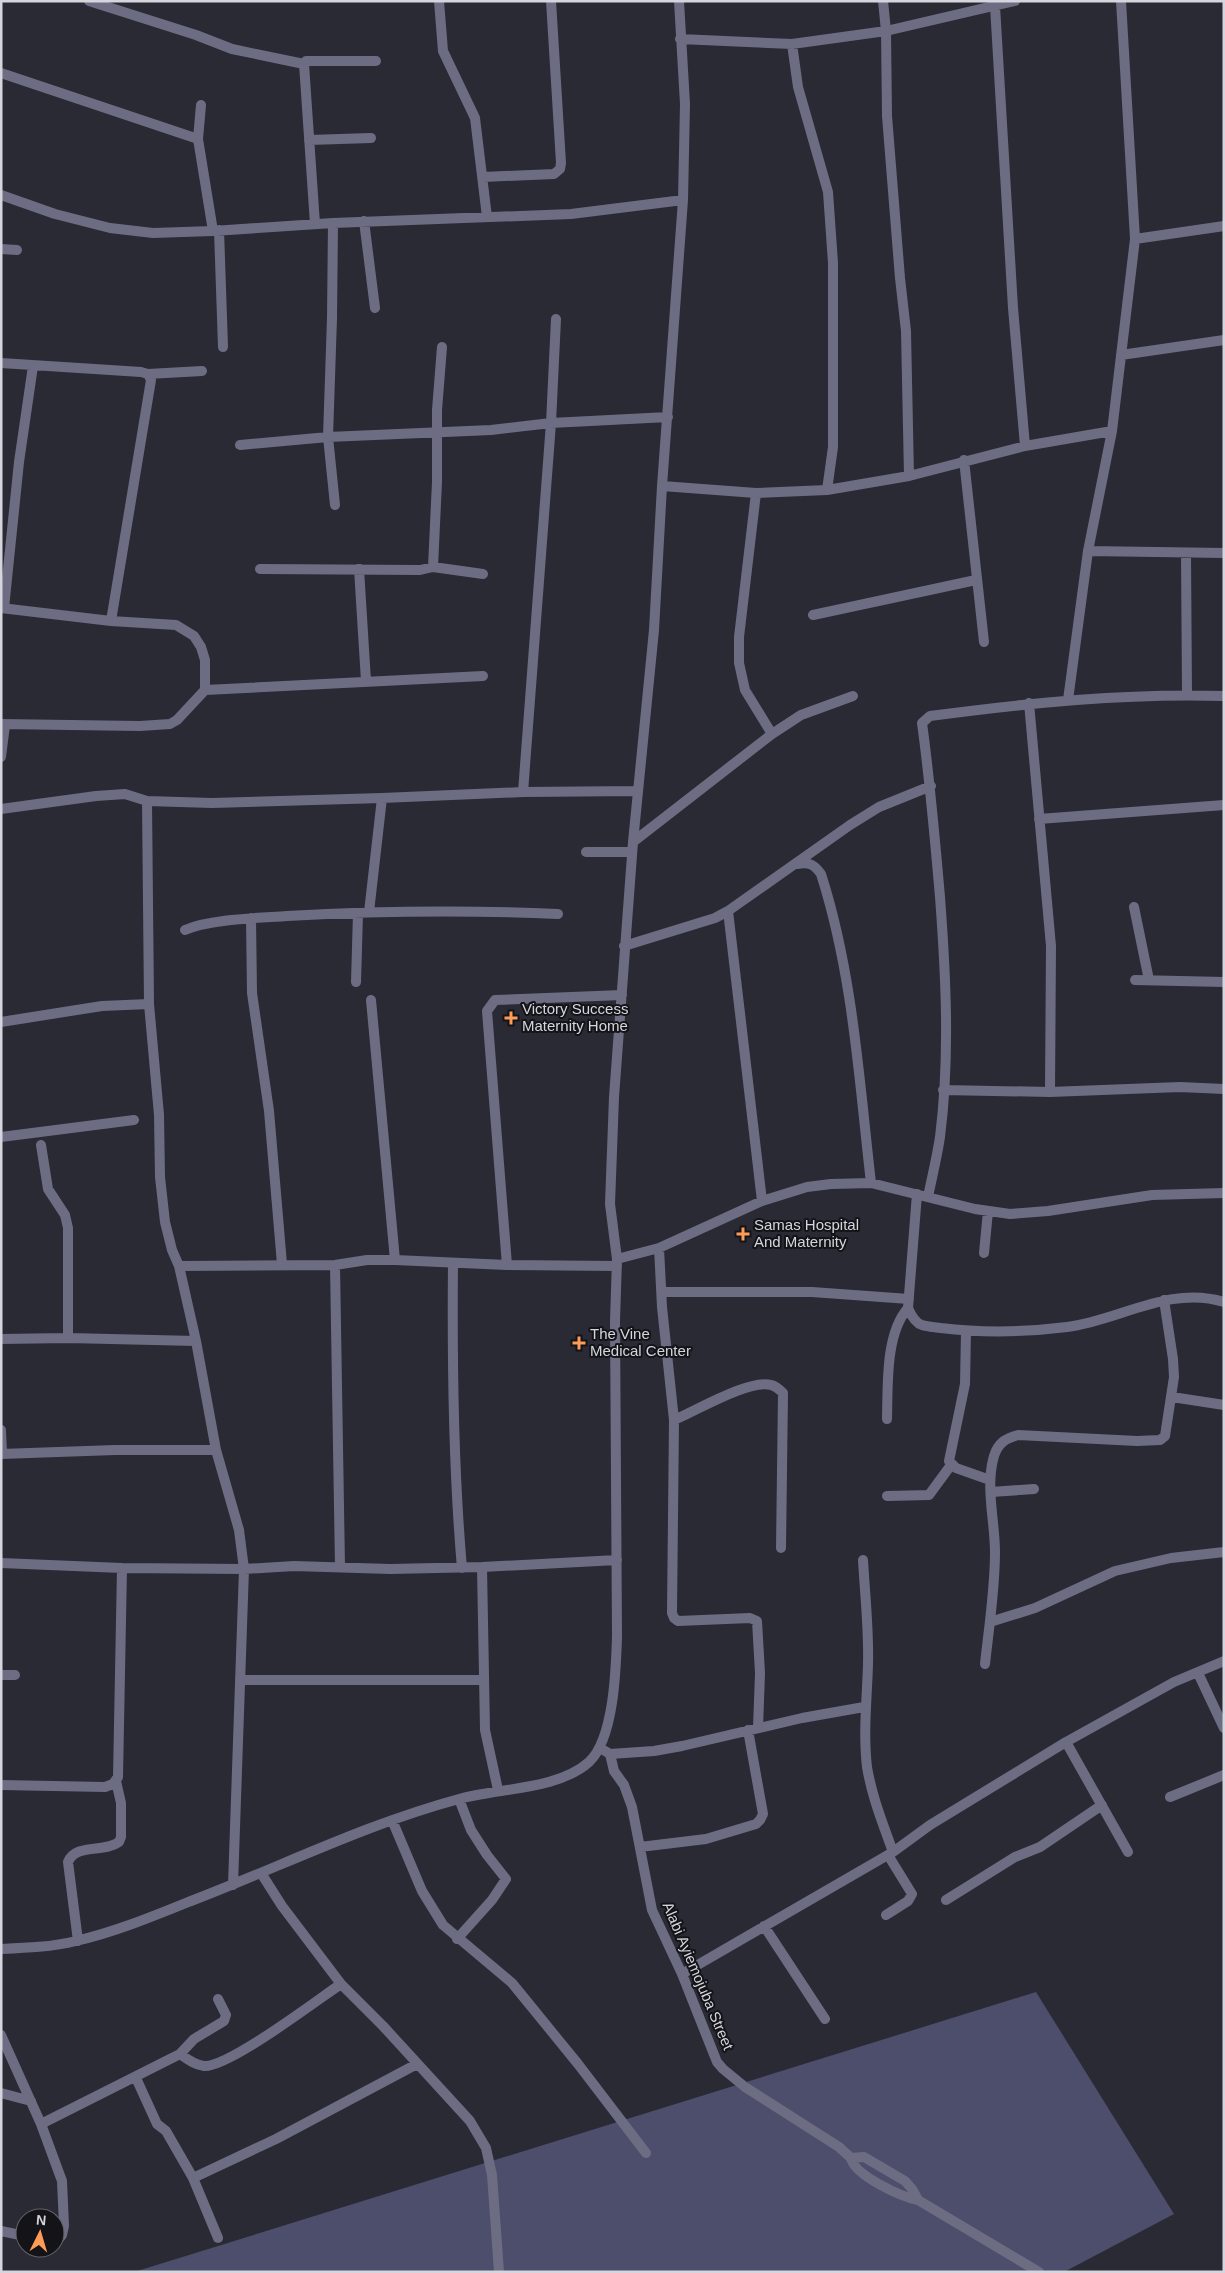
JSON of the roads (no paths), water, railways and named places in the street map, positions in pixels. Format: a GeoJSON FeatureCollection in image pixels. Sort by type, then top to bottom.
{"type":"FeatureCollection","features":[{"type":"Feature","properties":{"kind":"street"},"geometry":{"type":"LineString","coordinates":[[89,1],[196,35],[232,49],[304,64],[306,61],[328,59],[376,61]]}},
{"type":"Feature","properties":{"kind":"street"},"geometry":{"type":"LineString","coordinates":[[439,1],[443,50],[474,118],[487,216]]}},
{"type":"Feature","properties":{"kind":"street"},"geometry":{"type":"LineString","coordinates":[[483,177],[554,174],[560,169],[562,163],[551,1]]}},
{"type":"Feature","properties":{"kind":"street"},"geometry":{"type":"LineString","coordinates":[[1,1949],[78,1941],[150,1917],[234,1885],[392,1820],[459,1798],[557,1780],[589,1762],[600,1748],[615,1684],[618,1560],[615,1321],[617,1263],[610,1204],[614,1097],[632,847],[654,630],[662,486],[683,200],[685,104],[679,1]]}},
{"type":"Feature","properties":{"kind":"street"},"geometry":{"type":"LineString","coordinates":[[883,1],[886,31],[887,116],[906,332],[909,476]]}},
{"type":"Feature","properties":{"kind":"street"},"geometry":{"type":"LineString","coordinates":[[680,39],[792,44],[886,31],[1015,1]]}},
{"type":"Feature","properties":{"kind":"street"},"geometry":{"type":"LineString","coordinates":[[1068,700],[1088,551],[1112,431],[1135,239],[1121,1]]}},
{"type":"Feature","properties":{"kind":"street"},"geometry":{"type":"LineString","coordinates":[[994,6],[1013,308],[1025,446]]}},
{"type":"Feature","properties":{"kind":"street"},"geometry":{"type":"LineString","coordinates":[[792,44],[798,86],[828,192],[832,262],[833,447],[827,490]]}},
{"type":"Feature","properties":{"kind":"street"},"geometry":{"type":"LineString","coordinates":[[304,64],[315,224]]}},
{"type":"Feature","properties":{"kind":"street"},"geometry":{"type":"LineString","coordinates":[[1,73],[198,139]]}},
{"type":"Feature","properties":{"kind":"street"},"geometry":{"type":"LineString","coordinates":[[201,104],[198,139],[216,231],[223,347]]}},
{"type":"Feature","properties":{"kind":"street"},"geometry":{"type":"LineString","coordinates":[[309,140],[372,138]]}},
{"type":"Feature","properties":{"kind":"street"},"geometry":{"type":"LineString","coordinates":[[1,195],[55,214],[130,232],[216,231],[333,223],[572,214],[683,200]]}},
{"type":"Feature","properties":{"kind":"street"},"geometry":{"type":"LineString","coordinates":[[364,222],[375,308]]}},
{"type":"Feature","properties":{"kind":"street"},"geometry":{"type":"LineString","coordinates":[[333,223],[328,437],[335,506]]}},
{"type":"Feature","properties":{"kind":"street"},"geometry":{"type":"LineString","coordinates":[[1135,239],[1224,226]]}},
{"type":"Feature","properties":{"kind":"street"},"geometry":{"type":"LineString","coordinates":[[1,249],[17,250]]}},
{"type":"Feature","properties":{"kind":"street"},"geometry":{"type":"LineString","coordinates":[[523,792],[551,423],[556,320]]}},
{"type":"Feature","properties":{"kind":"street"},"geometry":{"type":"LineString","coordinates":[[1121,355],[1224,340]]}},
{"type":"Feature","properties":{"kind":"street"},"geometry":{"type":"LineString","coordinates":[[434,567],[437,401],[442,348]]}},
{"type":"Feature","properties":{"kind":"street"},"geometry":{"type":"LineString","coordinates":[[1,363],[148,374],[202,371]]}},
{"type":"Feature","properties":{"kind":"street"},"geometry":{"type":"LineString","coordinates":[[1,757],[3,725],[140,726],[170,724],[177,720],[205,690],[205,660],[201,647],[194,636],[176,625],[110,621],[2,608],[20,453],[33,366]]}},
{"type":"Feature","properties":{"kind":"street"},"geometry":{"type":"LineString","coordinates":[[110,621],[152,386],[148,374]]}},
{"type":"Feature","properties":{"kind":"street"},"geometry":{"type":"LineString","coordinates":[[240,445],[328,437],[492,430],[551,423],[668,417]]}},
{"type":"Feature","properties":{"kind":"street"},"geometry":{"type":"LineString","coordinates":[[662,486],[756,493],[827,490],[909,476],[964,460],[1025,446],[1112,431]]}},
{"type":"Feature","properties":{"kind":"street"},"geometry":{"type":"LineString","coordinates":[[964,460],[984,642]]}},
{"type":"Feature","properties":{"kind":"street"},"geometry":{"type":"LineString","coordinates":[[756,493],[739,637],[739,663],[745,690],[772,734]]}},
{"type":"Feature","properties":{"kind":"street"},"geometry":{"type":"LineString","coordinates":[[1088,551],[1224,552]]}},
{"type":"Feature","properties":{"kind":"street"},"geometry":{"type":"LineString","coordinates":[[1186,553],[1187,695]]}},
{"type":"Feature","properties":{"kind":"street"},"geometry":{"type":"LineString","coordinates":[[260,568],[420,570],[434,567],[483,574]]}},
{"type":"Feature","properties":{"kind":"street"},"geometry":{"type":"LineString","coordinates":[[360,569],[366,681]]}},
{"type":"Feature","properties":{"kind":"street"},"geometry":{"type":"LineString","coordinates":[[813,615],[976,580]]}},
{"type":"Feature","properties":{"kind":"street"},"geometry":{"type":"LineString","coordinates":[[205,690],[483,676]]}},
{"type":"Feature","properties":{"kind":"street"},"geometry":{"type":"LineString","coordinates":[[928,1197],[940,1136],[946,1050],[945,970],[931,786],[922,723],[930,716],[1028,703],[1187,695],[1224,696]]}},
{"type":"Feature","properties":{"kind":"street"},"geometry":{"type":"LineString","coordinates":[[586,852],[632,847],[772,734],[801,715],[853,696]]}},
{"type":"Feature","properties":{"kind":"street"},"geometry":{"type":"LineString","coordinates":[[1028,703],[1051,946],[1050,1092]]}},
{"type":"Feature","properties":{"kind":"street"},"geometry":{"type":"LineString","coordinates":[[624,946],[715,918],[879,807],[931,786]]}},
{"type":"Feature","properties":{"kind":"street"},"geometry":{"type":"LineString","coordinates":[[1,809],[125,794],[147,801],[212,803],[523,792],[638,791]]}},
{"type":"Feature","properties":{"kind":"street"},"geometry":{"type":"LineString","coordinates":[[369,912],[382,798]]}},
{"type":"Feature","properties":{"kind":"street"},"geometry":{"type":"LineString","coordinates":[[147,801],[149,1004],[165,1222],[172,1250],[179,1266],[196,1341],[216,1450],[239,1530],[244,1569],[234,1885]]}},
{"type":"Feature","properties":{"kind":"street"},"geometry":{"type":"LineString","coordinates":[[1039,819],[1224,805]]}},
{"type":"Feature","properties":{"kind":"street"},"geometry":{"type":"LineString","coordinates":[[797,864],[806,862],[815,866],[821,874],[841,947],[848,985],[871,1183]]}},
{"type":"Feature","properties":{"kind":"street"},"geometry":{"type":"LineString","coordinates":[[1134,907],[1149,980]]}},
{"type":"Feature","properties":{"kind":"street"},"geometry":{"type":"LineString","coordinates":[[185,930],[192,927],[251,918],[369,912],[483,910],[558,914]]}},
{"type":"Feature","properties":{"kind":"street"},"geometry":{"type":"LineString","coordinates":[[728,911],[762,1201]]}},
{"type":"Feature","properties":{"kind":"street"},"geometry":{"type":"LineString","coordinates":[[356,982],[358,913]]}},
{"type":"Feature","properties":{"kind":"street"},"geometry":{"type":"LineString","coordinates":[[251,918],[252,994],[269,1111],[282,1264]]}},
{"type":"Feature","properties":{"kind":"street"},"geometry":{"type":"LineString","coordinates":[[1135,980],[1224,982]]}},
{"type":"Feature","properties":{"kind":"street"},"geometry":{"type":"LineString","coordinates":[[507,1265],[487,1011],[494,1000],[622,995]]}},
{"type":"Feature","properties":{"kind":"street"},"geometry":{"type":"LineString","coordinates":[[371,1000],[395,1260]]}},
{"type":"Feature","properties":{"kind":"street"},"geometry":{"type":"LineString","coordinates":[[1,1022],[112,1004],[149,1004]]}},
{"type":"Feature","properties":{"kind":"street"},"geometry":{"type":"LineString","coordinates":[[943,1090],[1050,1092],[1180,1087],[1224,1089]]}},
{"type":"Feature","properties":{"kind":"street"},"geometry":{"type":"LineString","coordinates":[[1,1136],[134,1120]]}},
{"type":"Feature","properties":{"kind":"street"},"geometry":{"type":"LineString","coordinates":[[41,1145],[48,1189],[65,1215],[68,1228],[68,1338]]}},
{"type":"Feature","properties":{"kind":"street"},"geometry":{"type":"LineString","coordinates":[[179,1266],[335,1265],[367,1260],[507,1265],[617,1263],[659,1248],[762,1201],[818,1185],[871,1183],[988,1211],[1028,1214],[1152,1195],[1224,1192]]}},
{"type":"Feature","properties":{"kind":"street"},"geometry":{"type":"LineString","coordinates":[[887,1419],[889,1366],[894,1337],[908,1304],[917,1194]]}},
{"type":"Feature","properties":{"kind":"street"},"geometry":{"type":"LineString","coordinates":[[984,1253],[988,1211]]}},
{"type":"Feature","properties":{"kind":"street"},"geometry":{"type":"LineString","coordinates":[[640,1847],[706,1839],[756,1824],[762,1814],[753,1729],[760,1673],[756,1619],[678,1621],[672,1613],[674,1420],[659,1248]]}},
{"type":"Feature","properties":{"kind":"street"},"geometry":{"type":"LineString","coordinates":[[453,1263],[452,1394],[455,1490],[462,1568]]}},
{"type":"Feature","properties":{"kind":"street"},"geometry":{"type":"LineString","coordinates":[[335,1265],[340,1567]]}},
{"type":"Feature","properties":{"kind":"street"},"geometry":{"type":"LineString","coordinates":[[662,1292],[812,1292],[908,1304]]}},
{"type":"Feature","properties":{"kind":"street"},"geometry":{"type":"LineString","coordinates":[[908,1304],[914,1320],[921,1325],[966,1331],[1068,1327],[1164,1300],[1188,1296],[1208,1297],[1224,1302]]}},
{"type":"Feature","properties":{"kind":"street"},"geometry":{"type":"LineString","coordinates":[[985,1664],[995,1552],[990,1480],[994,1456],[1002,1442],[1007,1438],[1018,1435],[1137,1441],[1160,1440],[1165,1436],[1172,1397],[1173,1359],[1164,1300]]}},
{"type":"Feature","properties":{"kind":"street"},"geometry":{"type":"LineString","coordinates":[[966,1331],[965,1384],[948,1457],[951,1465],[990,1480]]}},
{"type":"Feature","properties":{"kind":"street"},"geometry":{"type":"LineString","coordinates":[[1,1339],[68,1338],[196,1341]]}},
{"type":"Feature","properties":{"kind":"street"},"geometry":{"type":"LineString","coordinates":[[674,1420],[734,1392],[753,1386],[770,1384],[777,1387],[783,1393],[781,1548]]}},
{"type":"Feature","properties":{"kind":"street"},"geometry":{"type":"LineString","coordinates":[[1172,1397],[1224,1405]]}},
{"type":"Feature","properties":{"kind":"street"},"geometry":{"type":"LineString","coordinates":[[1,1430],[2,1454],[114,1450],[216,1450]]}},
{"type":"Feature","properties":{"kind":"street"},"geometry":{"type":"LineString","coordinates":[[887,1496],[929,1495],[951,1465]]}},
{"type":"Feature","properties":{"kind":"street"},"geometry":{"type":"LineString","coordinates":[[991,1492],[1034,1488]]}},
{"type":"Feature","properties":{"kind":"street"},"geometry":{"type":"LineString","coordinates":[[990,1622],[1035,1608],[1115,1571],[1171,1558],[1224,1552]]}},
{"type":"Feature","properties":{"kind":"street"},"geometry":{"type":"LineString","coordinates":[[1,1563],[122,1568],[244,1569],[294,1566],[462,1568],[618,1560]]}},
{"type":"Feature","properties":{"kind":"street"},"geometry":{"type":"LineString","coordinates":[[863,1560],[868,1664],[864,1707],[867,1767],[891,1853],[912,1894],[908,1901],[886,1915]]}},
{"type":"Feature","properties":{"kind":"street"},"geometry":{"type":"LineString","coordinates":[[482,1567],[485,1730],[498,1790]]}},
{"type":"Feature","properties":{"kind":"street"},"geometry":{"type":"LineString","coordinates":[[78,1941],[68,1862],[70,1856],[78,1851],[110,1848],[119,1842],[121,1837],[121,1803],[116,1781],[119,1769],[122,1568]]}},
{"type":"Feature","properties":{"kind":"street"},"geometry":{"type":"LineString","coordinates":[[682,1974],[891,1853],[930,1826],[1066,1742],[1174,1682],[1224,1660]]}},
{"type":"Feature","properties":{"kind":"street"},"geometry":{"type":"LineString","coordinates":[[1198,1673],[1224,1728]]}},
{"type":"Feature","properties":{"kind":"street"},"geometry":{"type":"LineString","coordinates":[[1,1675],[15,1675]]}},
{"type":"Feature","properties":{"kind":"street"},"geometry":{"type":"LineString","coordinates":[[240,1680],[483,1680]]}},
{"type":"Feature","properties":{"kind":"street"},"geometry":{"type":"LineString","coordinates":[[600,1748],[610,1754],[654,1751],[864,1707]]}},
{"type":"Feature","properties":{"kind":"street"},"geometry":{"type":"LineString","coordinates":[[1066,1742],[1128,1852]]}},
{"type":"Feature","properties":{"kind":"street","name":"Alabi Ayiemojuba Street"},"geometry":{"type":"LineString","coordinates":[[610,1754],[614,1771],[624,1785],[632,1807],[652,1910],[682,1974],[713,2054],[723,2069],[765,2101],[839,2147],[851,2158],[855,2168],[897,2194],[918,2200]]}},
{"type":"Feature","properties":{"kind":"street"},"geometry":{"type":"LineString","coordinates":[[1170,1796],[1224,1776]]}},
{"type":"Feature","properties":{"kind":"street"},"geometry":{"type":"LineString","coordinates":[[1,1785],[104,1788],[116,1781]]}},
{"type":"Feature","properties":{"kind":"street"},"geometry":{"type":"LineString","coordinates":[[457,1939],[492,1900],[506,1879],[486,1855],[471,1830],[459,1798]]}},
{"type":"Feature","properties":{"kind":"street"},"geometry":{"type":"LineString","coordinates":[[946,1900],[1014,1856],[1040,1847],[1102,1805]]}},
{"type":"Feature","properties":{"kind":"street"},"geometry":{"type":"LineString","coordinates":[[392,1820],[422,1890],[443,1926],[512,1983],[578,2064],[646,2153]]}},
{"type":"Feature","properties":{"kind":"street"},"geometry":{"type":"LineString","coordinates":[[261,1873],[282,1906],[341,1984],[470,2122],[486,2148],[492,2175],[499,2272]]}},
{"type":"Feature","properties":{"kind":"street"},"geometry":{"type":"LineString","coordinates":[[764,1926],[825,2019]]}},
{"type":"Feature","properties":{"kind":"street"},"geometry":{"type":"LineString","coordinates":[[180,2054],[198,2065],[215,2065],[267,2035],[341,1984]]}},
{"type":"Feature","properties":{"kind":"street"},"geometry":{"type":"LineString","coordinates":[[41,2124],[136,2078],[180,2054],[194,2039],[224,2021],[226,2015],[218,1998]]}},
{"type":"Feature","properties":{"kind":"street"},"geometry":{"type":"LineString","coordinates":[[1,2034],[41,2124],[62,2181],[63,2208]]}},
{"type":"Feature","properties":{"kind":"street"},"geometry":{"type":"LineString","coordinates":[[193,2178],[276,2139],[417,2064]]}},
{"type":"Feature","properties":{"kind":"street"},"geometry":{"type":"LineString","coordinates":[[136,2078],[157,2124],[166,2131],[193,2178],[218,2238]]}},
{"type":"Feature","properties":{"kind":"street"},"geometry":{"type":"LineString","coordinates":[[1,2093],[31,2101]]}},
{"type":"Feature","properties":{"kind":"street"},"geometry":{"type":"LineString","coordinates":[[851,2158],[864,2157],[905,2181],[918,2200],[1039,2272]]}},
{"type":"Feature","properties":{"kind":"street"},"geometry":{"type":"LineString","coordinates":[[1,2230],[15,2234]]}},
{"type":"Feature","properties":{"kind":"place","name":"Victory Success Maternity Home"},"geometry":{"type":"Point","coordinates":[511,1018]}},
{"type":"Feature","properties":{"kind":"place","name":"Samas Hospital And Maternity"},"geometry":{"type":"Point","coordinates":[743,1234]}},
{"type":"Feature","properties":{"kind":"place","name":"The Vine Medical Center"},"geometry":{"type":"Point","coordinates":[579,1343]}}]}
